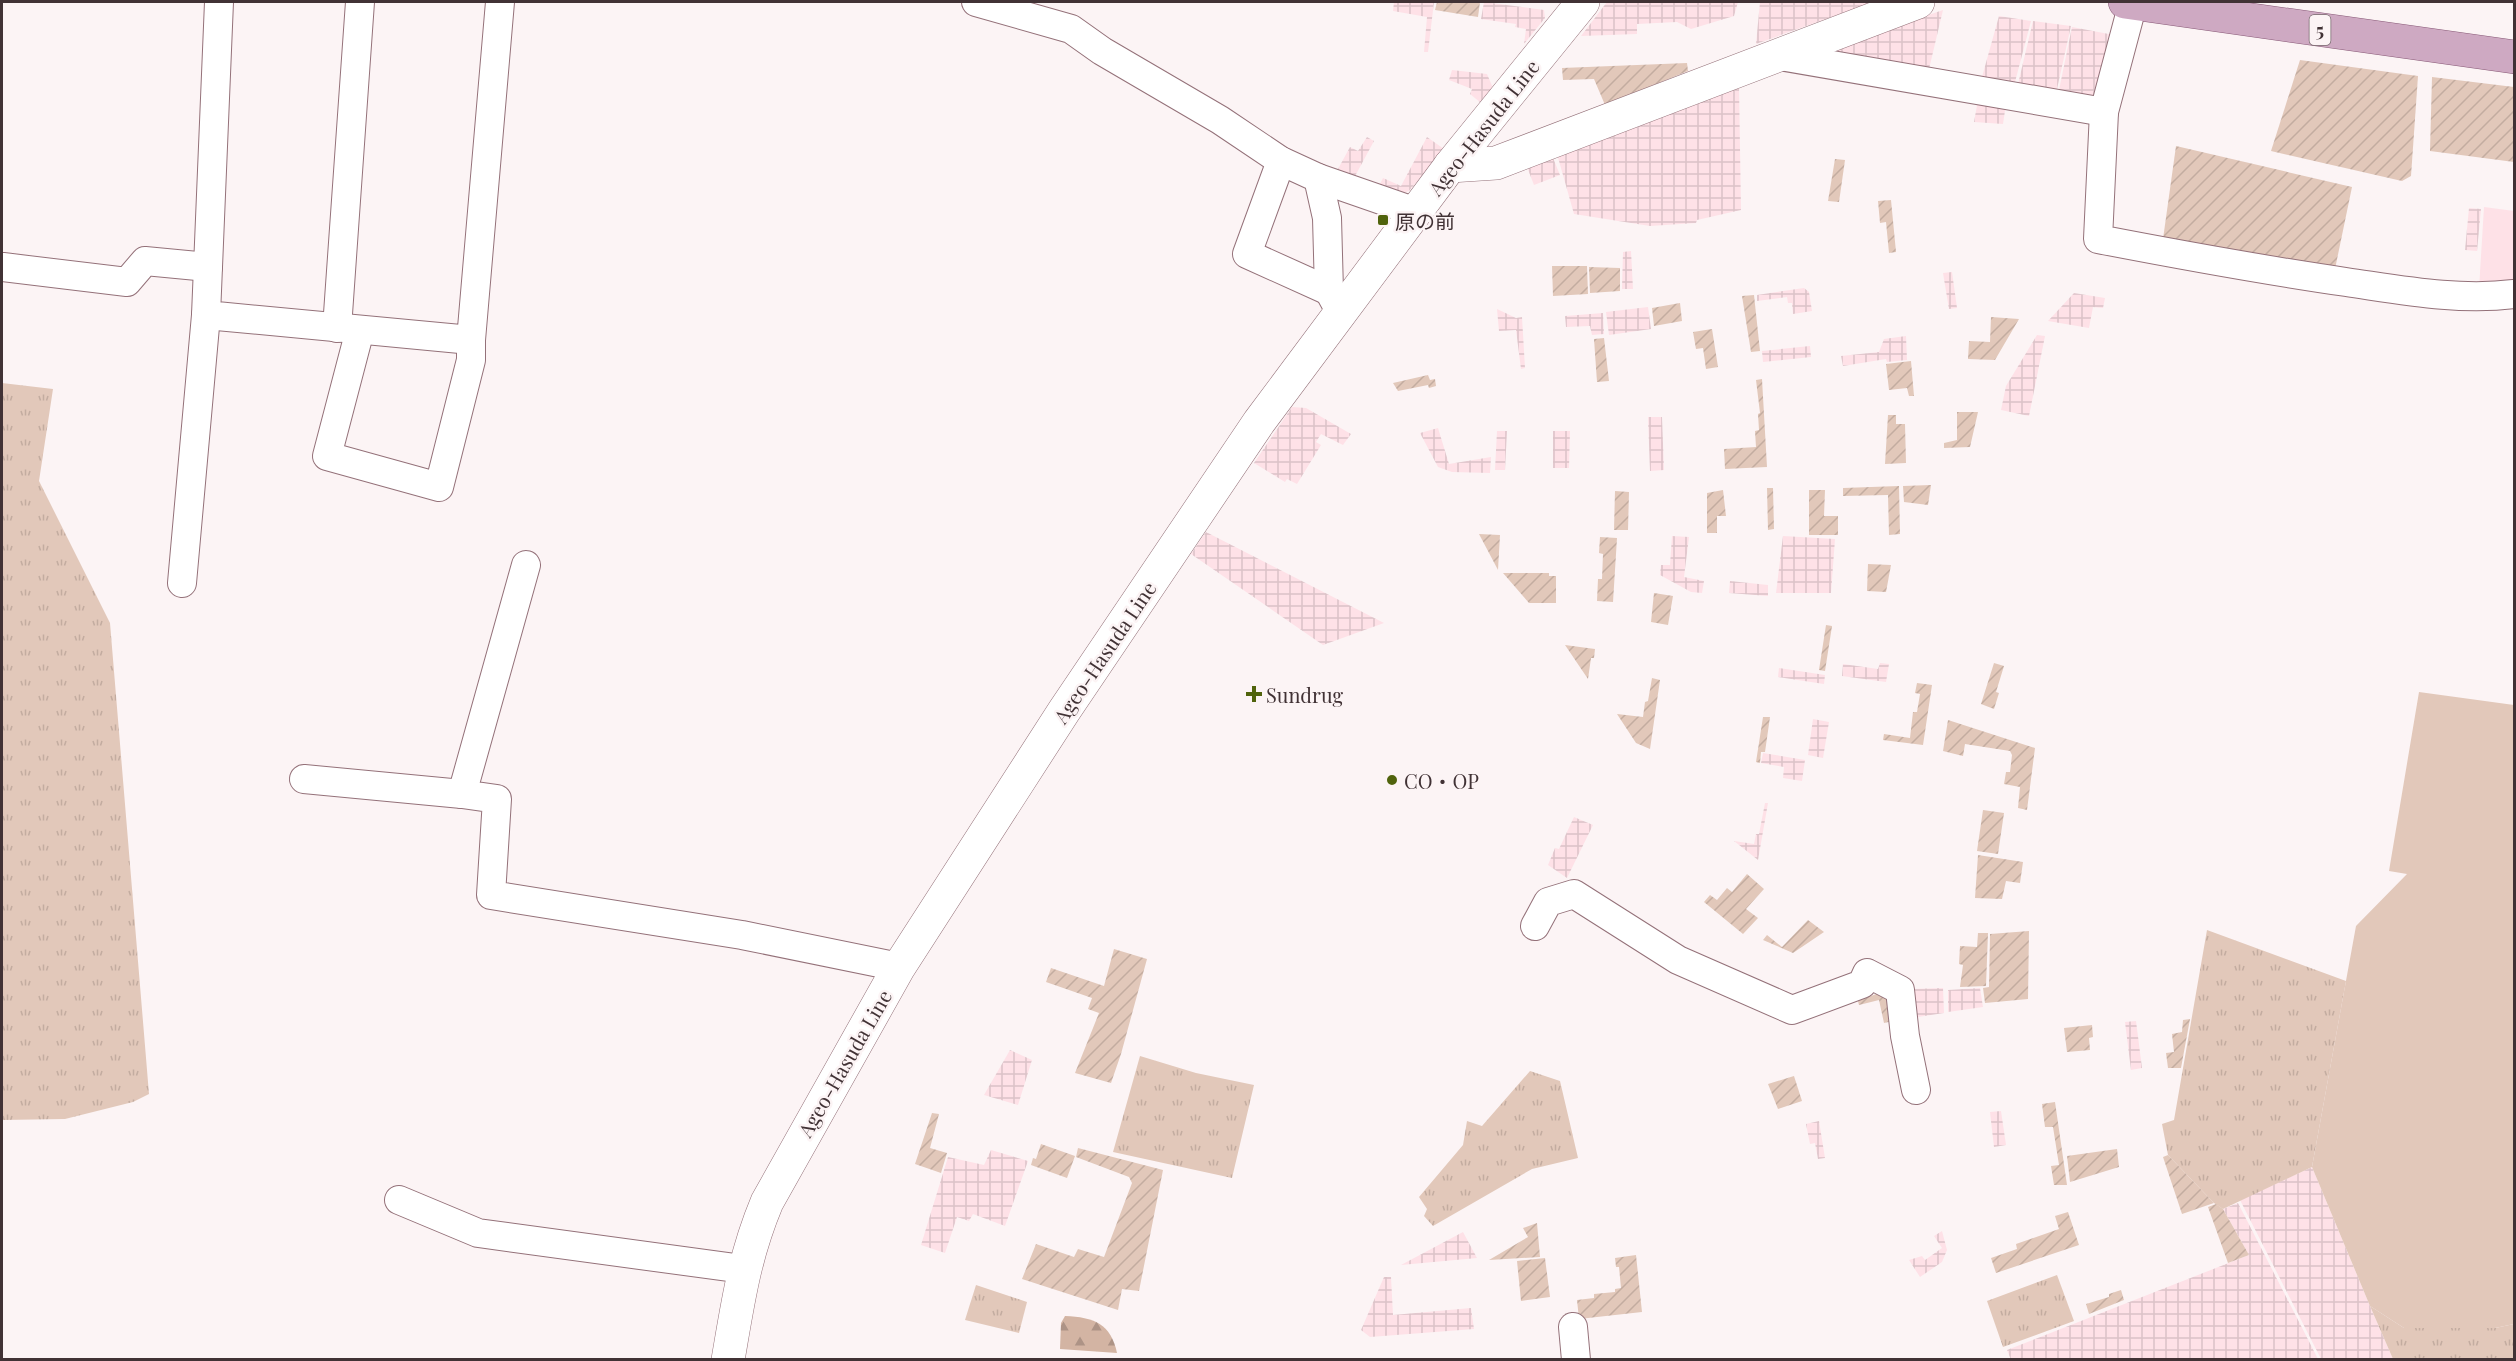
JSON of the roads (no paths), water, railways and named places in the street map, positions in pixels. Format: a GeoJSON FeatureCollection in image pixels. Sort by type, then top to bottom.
{"type":"FeatureCollection","features":[{"type":"Feature","properties":{"kind":"main road","name":"Ageo-Hasuda Line"},"geometry":{"type":"LineString","coordinates":[[728,1359],[743,1269],[752,1238],[781,1175],[899,967],[1064,711],[1233,460],[1285,387],[1335,302],[1416,212],[1450,166],[1583,2]]}},
{"type":"Feature","properties":{"kind":"main road"},"geometry":{"type":"LineString","coordinates":[[1450,166],[1496,163],[1918,2]]}},
{"type":"Feature","properties":{"kind":"main road","name":"5"},"geometry":{"type":"LineString","coordinates":[[2129,2],[2514,57]]}},
{"type":"Feature","properties":{"kind":"main road"},"geometry":{"type":"LineString","coordinates":[[2275,23],[2297,10],[2300,2]]}},
{"type":"Feature","properties":{"kind":"street"},"geometry":{"type":"LineString","coordinates":[[182,583],[206,315],[219,2]]}},
{"type":"Feature","properties":{"kind":"street"},"geometry":{"type":"LineString","coordinates":[[360,2],[348,329],[327,456],[439,487],[471,360],[500,2]]}},
{"type":"Feature","properties":{"kind":"street"},"geometry":{"type":"LineString","coordinates":[[980,2],[1071,29],[1102,51],[1220,120],[1281,161],[1318,178],[1416,212]]}},
{"type":"Feature","properties":{"kind":"street"},"geometry":{"type":"LineString","coordinates":[[2129,2],[2104,112],[2098,239],[2267,271],[2426,294],[2485,297],[2514,294]]}},
{"type":"Feature","properties":{"kind":"street"},"geometry":{"type":"LineString","coordinates":[[1780,56],[2104,112]]}},
{"type":"Feature","properties":{"kind":"street"},"geometry":{"type":"LineString","coordinates":[[1281,161],[1247,254],[1335,302]]}},
{"type":"Feature","properties":{"kind":"street"},"geometry":{"type":"LineString","coordinates":[[1318,178],[1327,218],[1335,302]]}},
{"type":"Feature","properties":{"kind":"street"},"geometry":{"type":"LineString","coordinates":[[3,267],[127,282],[145,261],[208,267]]}},
{"type":"Feature","properties":{"kind":"street"},"geometry":{"type":"LineString","coordinates":[[206,315],[471,340]]}},
{"type":"Feature","properties":{"kind":"street"},"geometry":{"type":"LineString","coordinates":[[462,794],[526,565]]}},
{"type":"Feature","properties":{"kind":"street"},"geometry":{"type":"LineString","coordinates":[[304,779],[496,799],[491,895],[742,935],[899,967]]}},
{"type":"Feature","properties":{"kind":"street"},"geometry":{"type":"LineString","coordinates":[[1535,926],[1548,902],[1574,894],[1677,960],[1792,1010],[1862,984],[1867,973],[1900,990],[1905,1036],[1916,1090]]}},
{"type":"Feature","properties":{"kind":"street"},"geometry":{"type":"LineString","coordinates":[[399,1200],[478,1233],[743,1269]]}},
{"type":"Feature","properties":{"kind":"street"},"geometry":{"type":"LineString","coordinates":[[1573,1327],[1576,1359]]}},
{"type":"Feature","properties":{"kind":"place","name":"原の前"},"geometry":{"type":"Point","coordinates":[1383,220]}},
{"type":"Feature","properties":{"kind":"place","name":"Sundrug"},"geometry":{"type":"Point","coordinates":[1254,694]}},
{"type":"Feature","properties":{"kind":"place","name":"CO・OP"},"geometry":{"type":"Point","coordinates":[1392,780]}}]}
